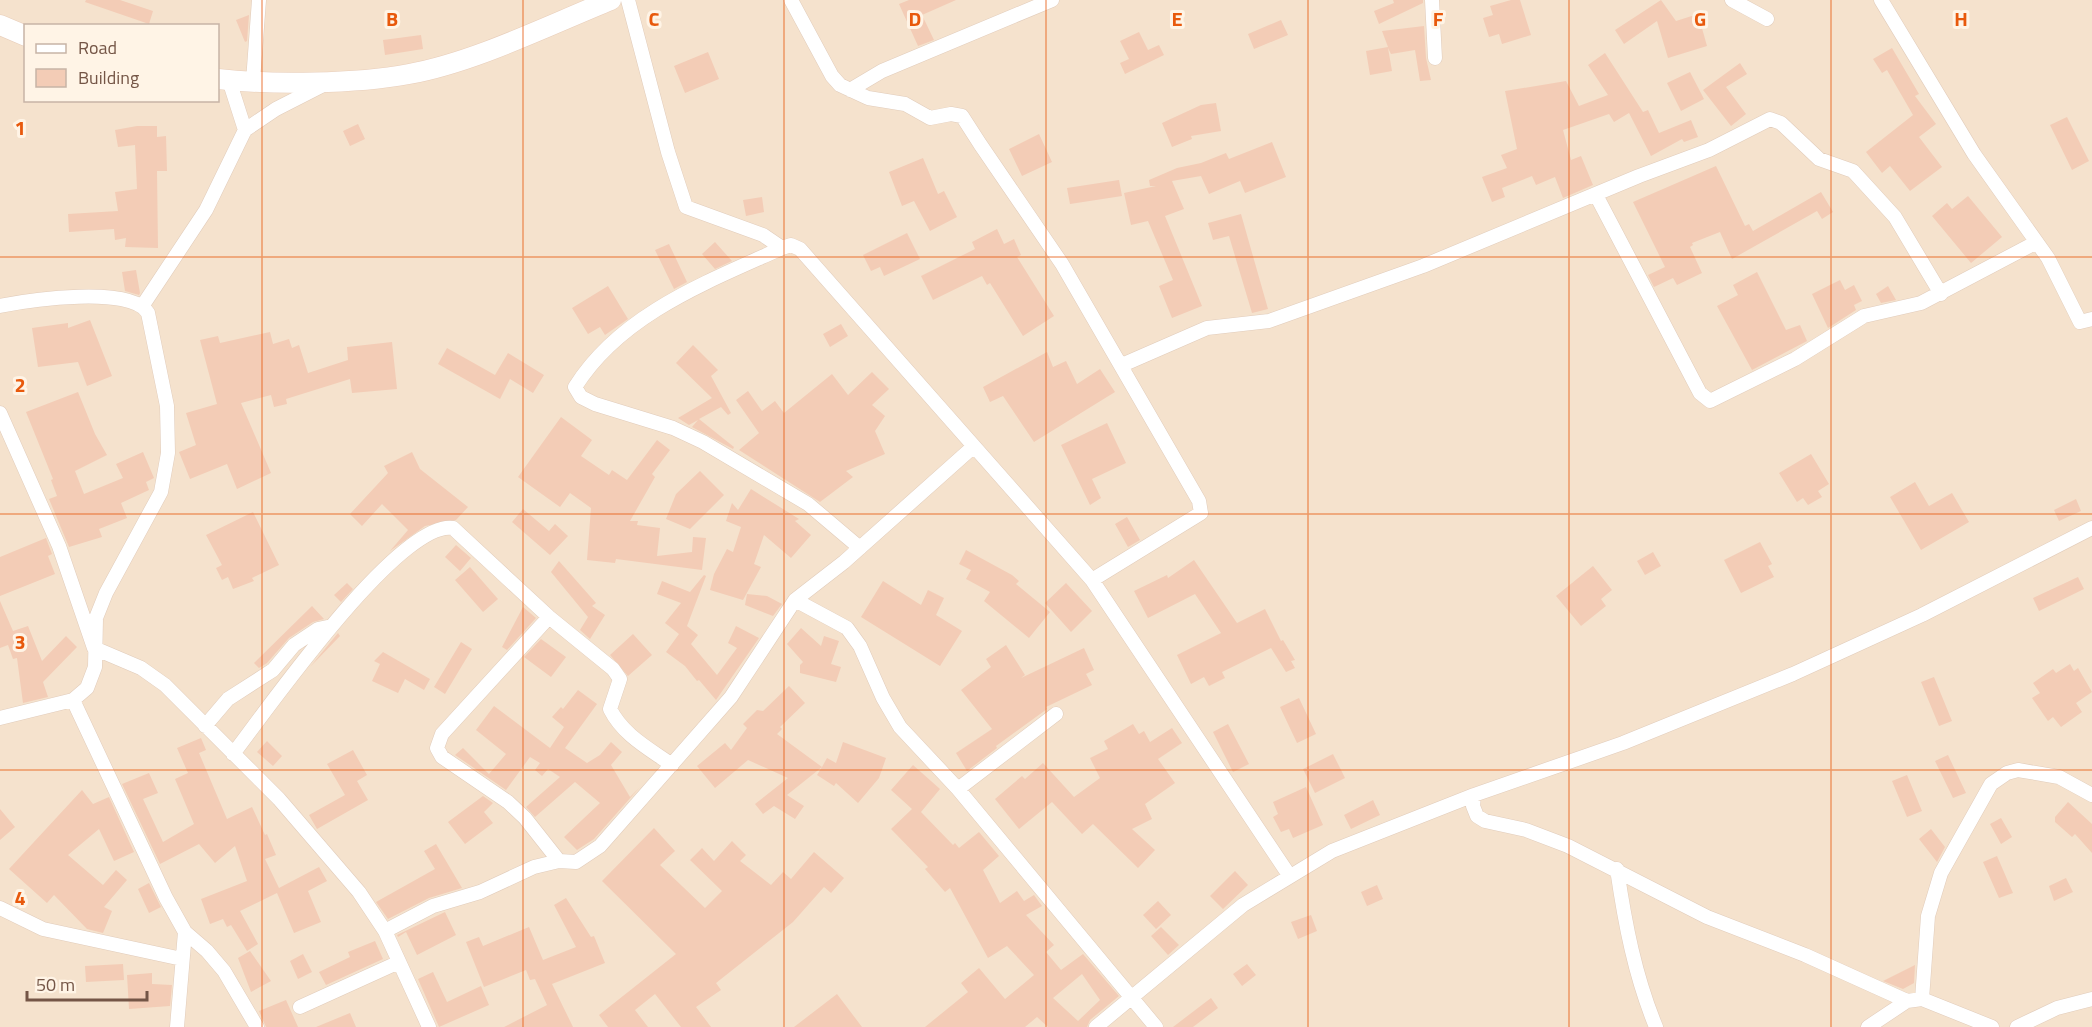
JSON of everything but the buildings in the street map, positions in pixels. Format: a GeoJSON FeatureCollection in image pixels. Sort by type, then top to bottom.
{"type":"FeatureCollection","features":[{"type":"Feature","properties":{"kind":"main road"},"geometry":{"type":"LineString","coordinates":[[223,80],[333,80],[410,74],[443,64],[611,0]]}},
{"type":"Feature","properties":{"kind":"main road"},"geometry":{"type":"LineString","coordinates":[[0,25],[24,35]]}},
{"type":"Feature","properties":{"kind":"street"},"geometry":{"type":"LineString","coordinates":[[253,81],[259,0]]}},
{"type":"Feature","properties":{"kind":"street"},"geometry":{"type":"LineString","coordinates":[[628,0],[668,152],[686,207],[764,235],[782,248]]}},
{"type":"Feature","properties":{"kind":"street"},"geometry":{"type":"LineString","coordinates":[[791,0],[832,76],[840,85],[868,98],[905,104],[930,118],[951,114],[962,116],[1062,264],[1199,501],[1201,513],[1092,580]]}},
{"type":"Feature","properties":{"kind":"street"},"geometry":{"type":"LineString","coordinates":[[850,90],[882,71],[1052,0]]}},
{"type":"Feature","properties":{"kind":"street"},"geometry":{"type":"LineString","coordinates":[[1432,0],[1435,58]]}},
{"type":"Feature","properties":{"kind":"street"},"geometry":{"type":"LineString","coordinates":[[1732,0],[1767,19]]}},
{"type":"Feature","properties":{"kind":"street"},"geometry":{"type":"LineString","coordinates":[[1881,0],[1974,154],[2035,243],[2048,258],[2080,322],[2092,319]]}},
{"type":"Feature","properties":{"kind":"street"},"geometry":{"type":"LineString","coordinates":[[223,80],[245,130]]}},
{"type":"Feature","properties":{"kind":"street"},"geometry":{"type":"LineString","coordinates":[[143,305],[206,210],[245,130],[276,109],[333,80]]}},
{"type":"Feature","properties":{"kind":"street"},"geometry":{"type":"LineString","coordinates":[[1122,365],[1207,328],[1269,321],[1423,266],[1639,176],[1709,150],[1770,119],[1780,123],[1819,159],[1852,171],[1895,217],[1941,294]]}},
{"type":"Feature","properties":{"kind":"street"},"geometry":{"type":"LineString","coordinates":[[1596,195],[1700,393],[1710,401],[1796,359],[1864,316],[1921,303],[2035,243]]}},
{"type":"Feature","properties":{"kind":"street"},"geometry":{"type":"LineString","coordinates":[[860,548],[808,504],[703,442],[673,428],[595,404],[580,397],[575,387],[590,364],[666,302],[782,248],[791,245],[800,249],[1092,580],[1289,875]]}},
{"type":"Feature","properties":{"kind":"street"},"geometry":{"type":"LineString","coordinates":[[0,306],[69,296],[133,301],[143,305],[148,313],[167,406],[168,453],[161,492],[106,593],[96,618],[95,667],[87,688],[73,700],[0,718]]}},
{"type":"Feature","properties":{"kind":"street"},"geometry":{"type":"LineString","coordinates":[[0,413],[59,546],[94,648],[141,668],[165,686],[279,799],[359,892],[385,931],[397,963],[429,1027]]}},
{"type":"Feature","properties":{"kind":"street"},"geometry":{"type":"LineString","coordinates":[[385,931],[433,906],[480,892],[534,867],[559,861],[576,862],[600,846],[730,697],[795,600],[860,548],[973,447]]}},
{"type":"Feature","properties":{"kind":"street"},"geometry":{"type":"LineString","coordinates":[[233,754],[356,597],[416,541],[433,530],[446,527],[453,528],[549,617],[613,669],[620,678],[610,709],[617,723],[672,765]]}},
{"type":"Feature","properties":{"kind":"street"},"geometry":{"type":"LineString","coordinates":[[1096,1027],[1198,945],[1243,905],[1332,851],[1474,795],[1623,743],[1793,674],[1922,615],[2092,528]]}},
{"type":"Feature","properties":{"kind":"street"},"geometry":{"type":"LineString","coordinates":[[795,600],[847,628],[860,646],[883,698],[900,728],[958,789],[1156,1027]]}},
{"type":"Feature","properties":{"kind":"street"},"geometry":{"type":"LineString","coordinates":[[549,617],[442,734],[437,748],[442,758],[508,802],[525,818],[559,861]]}},
{"type":"Feature","properties":{"kind":"street"},"geometry":{"type":"LineString","coordinates":[[205,726],[228,699],[273,670],[294,645],[318,629],[332,626]]}},
{"type":"Feature","properties":{"kind":"street"},"geometry":{"type":"LineString","coordinates":[[73,700],[166,898],[185,932],[207,951],[224,971],[257,1027]]}},
{"type":"Feature","properties":{"kind":"street"},"geometry":{"type":"LineString","coordinates":[[958,789],[1056,714]]}},
{"type":"Feature","properties":{"kind":"street"},"geometry":{"type":"LineString","coordinates":[[1922,999],[1928,915],[1941,873],[1991,784],[2007,772],[2018,770],[2059,777],[2092,795]]}},
{"type":"Feature","properties":{"kind":"street"},"geometry":{"type":"LineString","coordinates":[[1474,795],[1473,806],[1477,816],[1485,821],[1526,830],[1617,869],[1663,896],[1707,917],[1805,955],[1907,1001]]}},
{"type":"Feature","properties":{"kind":"street"},"geometry":{"type":"LineString","coordinates":[[1617,869],[1624,914],[1641,990],[1656,1027]]}},
{"type":"Feature","properties":{"kind":"street"},"geometry":{"type":"LineString","coordinates":[[0,909],[43,929],[182,959]]}},
{"type":"Feature","properties":{"kind":"street"},"geometry":{"type":"LineString","coordinates":[[177,1027],[185,932]]}},
{"type":"Feature","properties":{"kind":"street"},"geometry":{"type":"LineString","coordinates":[[300,1007],[397,963]]}},
{"type":"Feature","properties":{"kind":"street"},"geometry":{"type":"LineString","coordinates":[[1868,1027],[1907,1001],[1922,999],[1992,1027]]}},
{"type":"Feature","properties":{"kind":"street"},"geometry":{"type":"LineString","coordinates":[[2017,1027],[2057,1008],[2092,999]]}},
{"type":"Feature","properties":{"kind":"shaded area"},"geometry":{"type":"Polygon","coordinates":[[[0,0],[2092,0],[2092,1027],[0,1027],[0,0]]]}}]}
